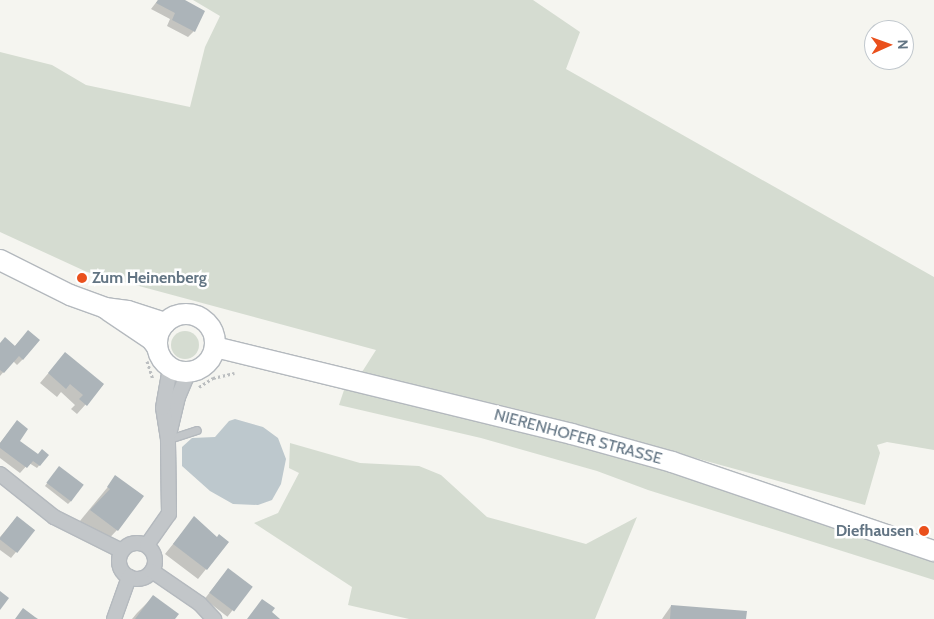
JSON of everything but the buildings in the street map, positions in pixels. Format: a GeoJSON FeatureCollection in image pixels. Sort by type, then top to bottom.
{"type":"FeatureCollection","features":[{"type":"Feature","properties":{"kind":"main road"},"geometry":{"type":"LineString","coordinates":[[0,260],[48,285],[105,308],[152,340],[157,347]]}},
{"type":"Feature","properties":{"kind":"main road"},"geometry":{"type":"LineString","coordinates":[[105,308],[128,311],[165,323]]}},
{"type":"Feature","properties":{"kind":"main road"},"geometry":{"type":"LineString","coordinates":[[180,315],[197,316],[210,328],[215,347],[207,364],[179,370],[160,358],[157,347],[158,335],[165,323],[180,315]]}},
{"type":"Feature","properties":{"kind":"main road","name":"NIERENHOFER STRASSE"},"geometry":{"type":"LineString","coordinates":[[215,347],[590,439],[672,462],[934,551]]}},
{"type":"Feature","properties":{"kind":"street"},"geometry":{"type":"LineString","coordinates":[[147,544],[169,514],[168,439],[162,408],[179,370]]}},
{"type":"Feature","properties":{"kind":"street"},"geometry":{"type":"LineString","coordinates":[[0,474],[54,517],[122,551]]}},
{"type":"Feature","properties":{"kind":"street"},"geometry":{"type":"LineString","coordinates":[[130,544],[147,544],[154,554],[152,571],[144,578],[130,577],[119,563],[122,551],[130,544]]}},
{"type":"Feature","properties":{"kind":"street"},"geometry":{"type":"LineString","coordinates":[[152,571],[200,604],[214,619]]}},
{"type":"Feature","properties":{"kind":"street"},"geometry":{"type":"LineString","coordinates":[[114,619],[130,577]]}},
{"type":"Feature","properties":{"kind":"lane"},"geometry":{"type":"LineString","coordinates":[[168,439],[197,430]]}},
{"type":"Feature","properties":{"kind":"shaded area"},"geometry":{"type":"Polygon","coordinates":[[[193,0],[533,0],[580,32],[566,69],[934,277],[934,450],[887,442],[877,445],[880,453],[865,505],[525,411],[362,372],[376,350],[87,272],[0,232],[0,52],[52,65],[86,85],[190,107],[205,47],[220,16],[193,0]]]}},
{"type":"Feature","properties":{"kind":"shaded area"},"geometry":{"type":"Polygon","coordinates":[[[185,331],[195,335],[199,345],[195,355],[185,359],[175,355],[171,345],[175,335],[185,331]]]}},
{"type":"Feature","properties":{"kind":"shaded area"},"geometry":{"type":"Polygon","coordinates":[[[345,387],[610,453],[726,489],[934,562],[934,580],[648,490],[597,471],[481,438],[339,405],[345,387]]]}},
{"type":"Feature","properties":{"kind":"shaded area"},"geometry":{"type":"Polygon","coordinates":[[[235,419],[263,427],[278,438],[286,459],[281,484],[272,500],[258,505],[233,504],[210,491],[182,466],[182,447],[192,438],[215,437],[229,421],[235,419]]]}},
{"type":"Feature","properties":{"kind":"shaded area"},"geometry":{"type":"Polygon","coordinates":[[[290,443],[360,463],[419,466],[441,475],[487,517],[586,544],[637,517],[595,619],[409,619],[348,605],[352,587],[254,523],[278,513],[299,473],[289,468],[290,443]]]}},
{"type":"Feature","properties":{"kind":"place","name":"Zum Heinenberg"},"geometry":{"type":"Point","coordinates":[82,278]}},
{"type":"Feature","properties":{"kind":"place","name":"Diefhausen"},"geometry":{"type":"Point","coordinates":[924,531]}}]}
